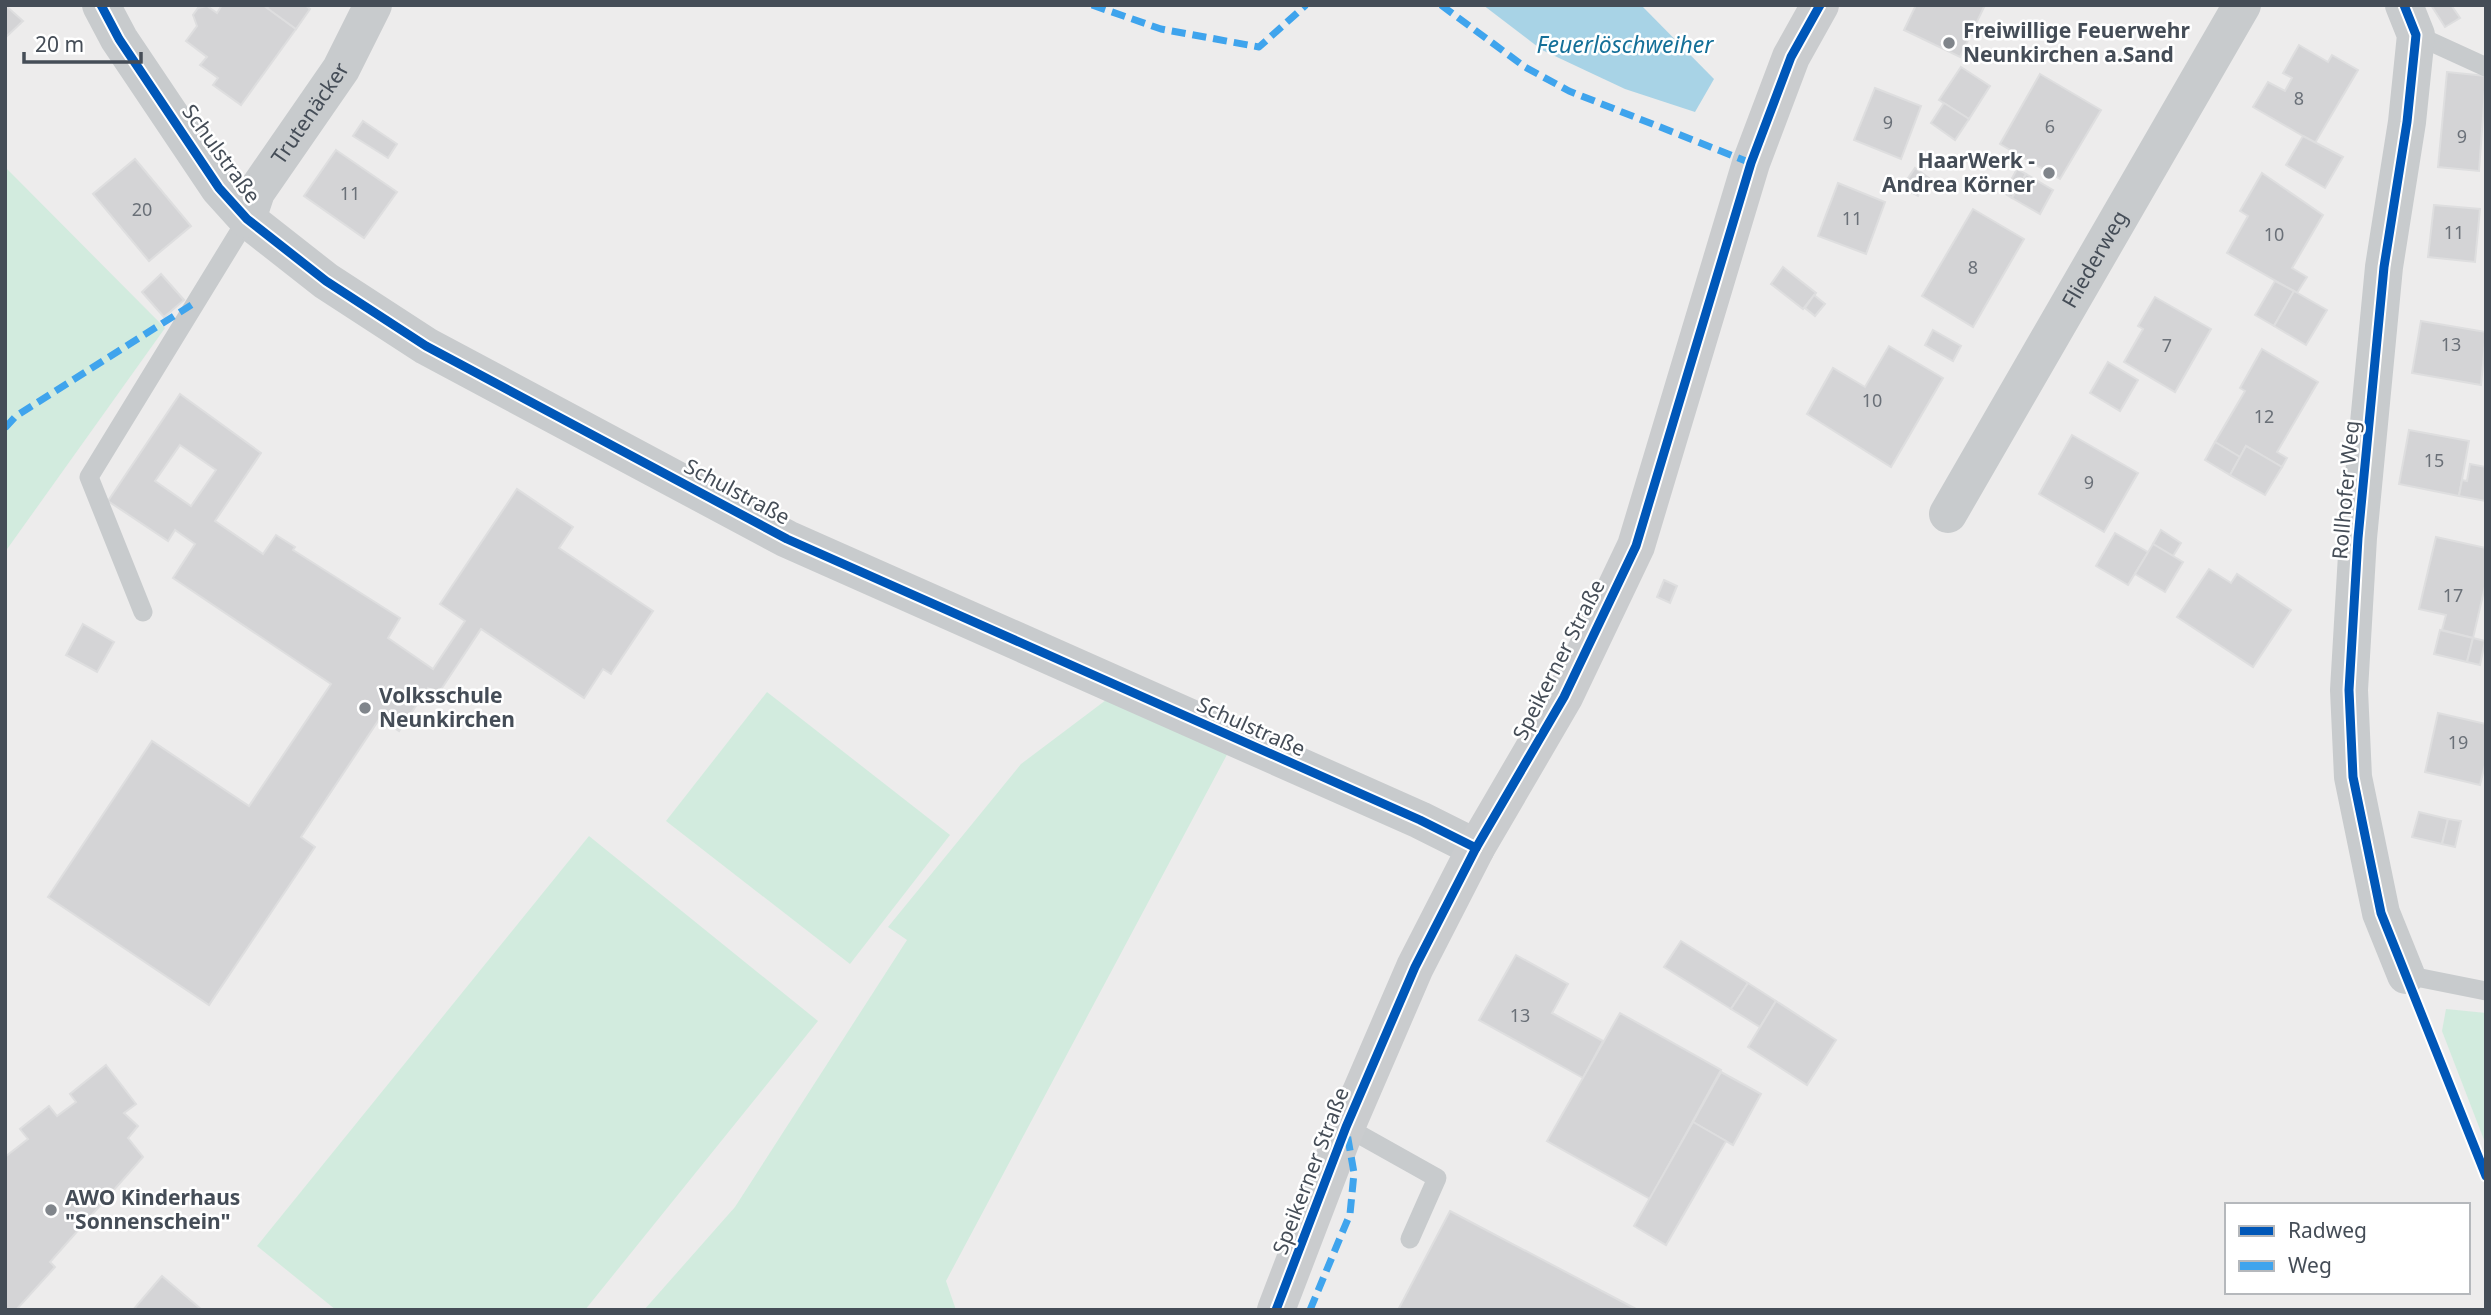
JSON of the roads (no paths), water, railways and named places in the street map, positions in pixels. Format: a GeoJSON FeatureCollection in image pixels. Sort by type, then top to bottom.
{"type":"FeatureCollection","features":[{"type":"Feature","properties":{"kind":"street","name":"Schulstraße"},"geometry":{"type":"LineString","coordinates":[[101,5],[119,39],[219,188],[247,219],[326,281],[426,346],[788,539],[1420,820],[1476,848]]}},
{"type":"Feature","properties":{"kind":"street","name":"Trutenäcker"},"geometry":{"type":"LineString","coordinates":[[247,219],[256,192],[341,69],[373,5]]}},
{"type":"Feature","properties":{"kind":"street","name":"Speikerner Straße"},"geometry":{"type":"LineString","coordinates":[[1276,1310],[1346,1126],[1415,967],[1476,848],[1564,697],[1636,546],[1751,163],[1791,57],[1820,5]]}},
{"type":"Feature","properties":{"kind":"street","name":"Fliederweg"},"geometry":{"type":"LineString","coordinates":[[1948,514],[2242,5]]}},
{"type":"Feature","properties":{"kind":"street","name":"Rollhofer Weg"},"geometry":{"type":"LineString","coordinates":[[2406,975],[2381,914],[2353,777],[2349,690],[2358,538],[2384,267],[2407,122],[2410,20]]}},
{"type":"Feature","properties":{"kind":"lane"},"geometry":{"type":"LineString","coordinates":[[2410,20],[2486,67]]}},
{"type":"Feature","properties":{"kind":"lane"},"geometry":{"type":"LineString","coordinates":[[143,612],[89,477],[247,219]]}},
{"type":"Feature","properties":{"kind":"lane"},"geometry":{"type":"LineString","coordinates":[[2406,975],[2486,991]]}},
{"type":"Feature","properties":{"kind":"lane"},"geometry":{"type":"LineString","coordinates":[[1346,1126],[1437,1178],[1410,1239]]}},
{"type":"Feature","properties":{"kind":"water","name":"Feuerlöschweiher"},"geometry":{"type":"Polygon","coordinates":[[[1483,5],[1641,5],[1714,79],[1695,112],[1625,89],[1542,50],[1483,5]]]}},
{"type":"Feature","properties":{"kind":"place","name":"Freiwillige Feuerwehr Neunkirchen a.Sand"},"geometry":{"type":"Point","coordinates":[1949,43]}},
{"type":"Feature","properties":{"kind":"place","name":"HaarWerk - Andrea Körner"},"geometry":{"type":"Point","coordinates":[2049,173]}},
{"type":"Feature","properties":{"kind":"place","name":"Volksschule Neunkirchen"},"geometry":{"type":"Point","coordinates":[365,708]}},
{"type":"Feature","properties":{"kind":"place","name":"AWO Kinderhaus \"Sonnenschein\""},"geometry":{"type":"Point","coordinates":[51,1210]}}]}
